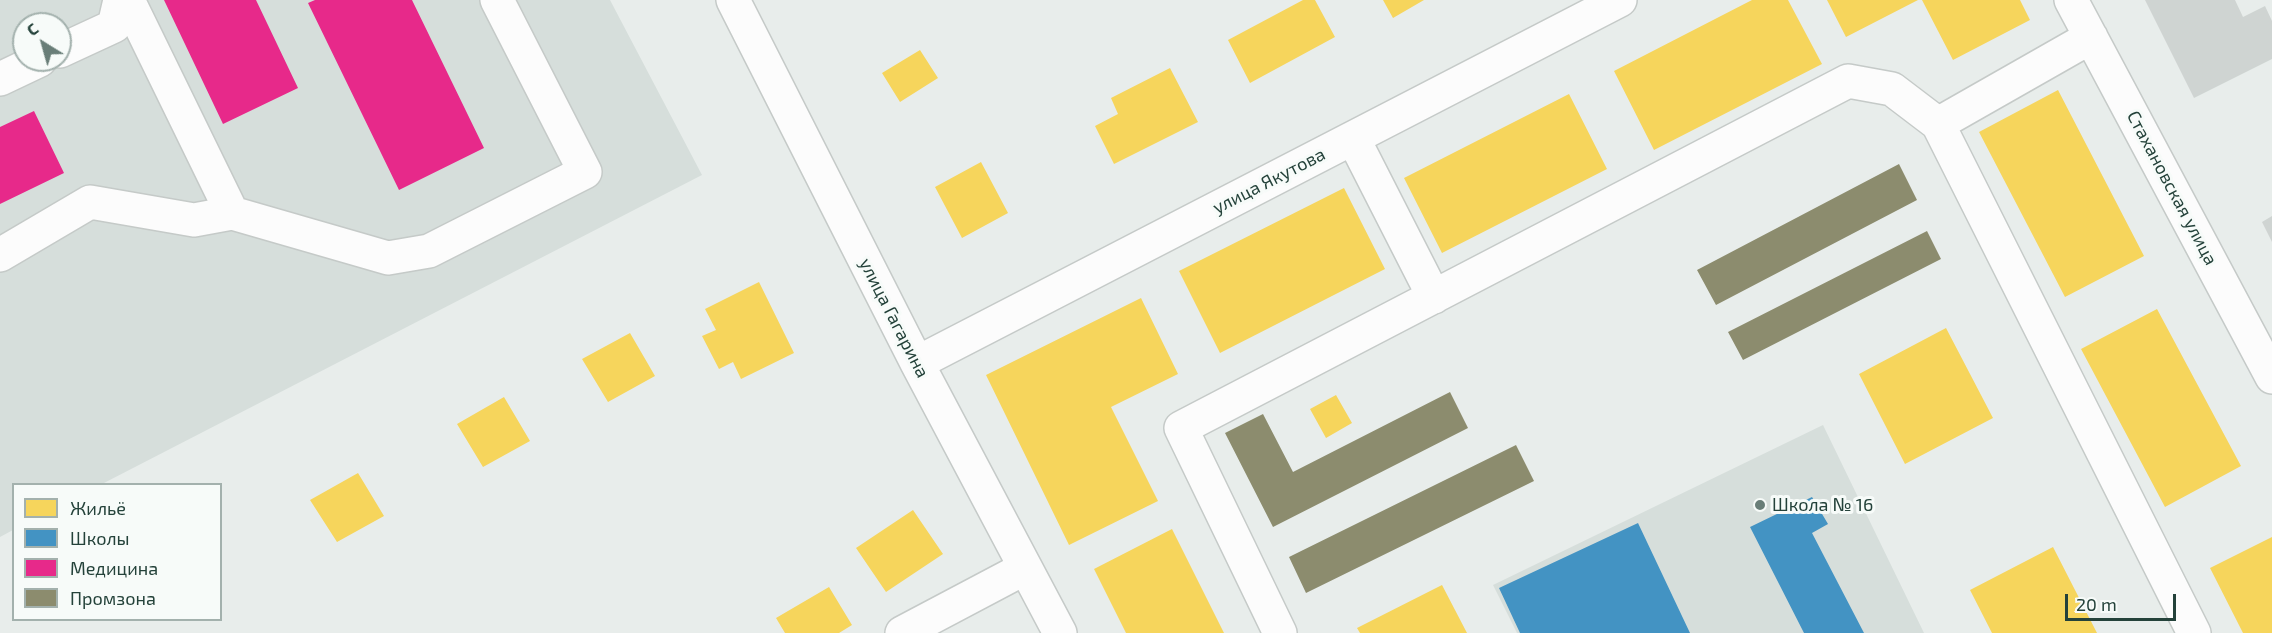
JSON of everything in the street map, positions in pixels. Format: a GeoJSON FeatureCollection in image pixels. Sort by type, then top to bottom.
{"type":"FeatureCollection","features":[{"type":"Feature","properties":{"kind":"street"},"geometry":{"type":"LineString","coordinates":[[72,45],[114,26],[120,0]]}},
{"type":"Feature","properties":{"kind":"street"},"geometry":{"type":"LineString","coordinates":[[128,0],[232,213]]}},
{"type":"Feature","properties":{"kind":"street"},"geometry":{"type":"LineString","coordinates":[[0,255],[90,202],[194,220],[232,213],[388,258],[429,251],[585,172],[496,0]]}},
{"type":"Feature","properties":{"kind":"street","name":"улица Гагарина"},"geometry":{"type":"LineString","coordinates":[[733,0],[917,363],[1060,633]]}},
{"type":"Feature","properties":{"kind":"street","name":"улица Якутова"},"geometry":{"type":"LineString","coordinates":[[917,363],[1620,0]]}},
{"type":"Feature","properties":{"kind":"street","name":"Стахановская улица"},"geometry":{"type":"LineString","coordinates":[[2071,0],[2272,376]]}},
{"type":"Feature","properties":{"kind":"street"},"geometry":{"type":"LineString","coordinates":[[1938,124],[2091,37]]}},
{"type":"Feature","properties":{"kind":"street"},"geometry":{"type":"LineString","coordinates":[[0,79],[15,72]]}},
{"type":"Feature","properties":{"kind":"street"},"geometry":{"type":"LineString","coordinates":[[1280,633],[1181,428],[1848,81],[1892,88],[1938,124],[2194,633]]}},
{"type":"Feature","properties":{"kind":"street"},"geometry":{"type":"LineString","coordinates":[[1353,138],[1434,297]]}},
{"type":"Feature","properties":{"kind":"street"},"geometry":{"type":"LineString","coordinates":[[902,633],[1025,568]]}},
{"type":"Feature","properties":{"kind":"shaded area"},"geometry":{"type":"Polygon","coordinates":[[[0,0],[610,0],[702,175],[104,483],[12,483],[12,531],[0,537],[0,0]]]}},
{"type":"Feature","properties":{"kind":"shaded area","name":"Школа № 16"},"geometry":{"type":"Polygon","coordinates":[[[1823,425],[1924,633],[1517,633],[1493,585],[1823,425]]]}},
{"type":"Feature","properties":{"kind":"building: Жильё"},"geometry":{"type":"Polygon","coordinates":[[[1303,0],[1315,0],[1335,37],[1250,83],[1228,40],[1303,0]]]}},
{"type":"Feature","properties":{"kind":"building: Жильё"},"geometry":{"type":"Polygon","coordinates":[[[1383,0],[1424,0],[1393,18],[1383,0]]]}},
{"type":"Feature","properties":{"kind":"building: Жильё"},"geometry":{"type":"Polygon","coordinates":[[[1752,0],[1788,0],[1822,64],[1654,150],[1614,71],[1752,0]]]}},
{"type":"Feature","properties":{"kind":"building: Жильё"},"geometry":{"type":"Polygon","coordinates":[[[1827,0],[1918,0],[1846,37],[1827,0]]]}},
{"type":"Feature","properties":{"kind":"building: Жильё"},"geometry":{"type":"Polygon","coordinates":[[[1922,0],[2020,0],[2030,20],[1953,60],[1922,0]]]}},
{"type":"Feature","properties":{"kind":"building: Жильё"},"geometry":{"type":"Polygon","coordinates":[[[920,50],[938,78],[900,102],[882,73],[920,50]]]}},
{"type":"Feature","properties":{"kind":"building: Жильё"},"geometry":{"type":"Polygon","coordinates":[[[1170,68],[1198,122],[1114,164],[1095,126],[1118,114],[1111,98],[1170,68]]]}},
{"type":"Feature","properties":{"kind":"building: Жильё"},"geometry":{"type":"Polygon","coordinates":[[[2058,90],[2144,256],[2065,297],[1979,132],[2058,90]]]}},
{"type":"Feature","properties":{"kind":"building: Жильё"},"geometry":{"type":"Polygon","coordinates":[[[1569,94],[1607,169],[1442,253],[1404,178],[1569,94]]]}},
{"type":"Feature","properties":{"kind":"building: Жильё"},"geometry":{"type":"Polygon","coordinates":[[[981,162],[1008,213],[962,238],[935,187],[981,162]]]}},
{"type":"Feature","properties":{"kind":"building: Жильё"},"geometry":{"type":"Polygon","coordinates":[[[1344,188],[1385,269],[1220,353],[1179,271],[1344,188]]]}},
{"type":"Feature","properties":{"kind":"building: Жильё"},"geometry":{"type":"Polygon","coordinates":[[[759,282],[794,353],[741,379],[733,362],[719,369],[702,336],[716,330],[705,309],[759,282]]]}},
{"type":"Feature","properties":{"kind":"building: Жильё"},"geometry":{"type":"Polygon","coordinates":[[[1141,298],[1178,374],[1111,407],[1158,501],[1069,545],[986,375],[1141,298]]]}},
{"type":"Feature","properties":{"kind":"building: Жильё"},"geometry":{"type":"Polygon","coordinates":[[[2157,309],[2241,466],[2165,507],[2081,349],[2157,309]]]}},
{"type":"Feature","properties":{"kind":"building: Жильё"},"geometry":{"type":"Polygon","coordinates":[[[1946,328],[1993,418],[1905,464],[1859,374],[1946,328]]]}},
{"type":"Feature","properties":{"kind":"building: Жильё"},"geometry":{"type":"Polygon","coordinates":[[[630,333],[655,376],[608,402],[582,359],[630,333]]]}},
{"type":"Feature","properties":{"kind":"building: Жильё"},"geometry":{"type":"Polygon","coordinates":[[[1336,395],[1352,423],[1326,438],[1310,409],[1336,395]]]}},
{"type":"Feature","properties":{"kind":"building: Жильё"},"geometry":{"type":"Polygon","coordinates":[[[504,397],[530,441],[483,467],[457,424],[504,397]]]}},
{"type":"Feature","properties":{"kind":"building: Жильё"},"geometry":{"type":"Polygon","coordinates":[[[358,473],[384,516],[337,542],[310,500],[358,473]]]}},
{"type":"Feature","properties":{"kind":"building: Жильё"},"geometry":{"type":"Polygon","coordinates":[[[913,510],[943,554],[886,592],[856,548],[913,510]]]}},
{"type":"Feature","properties":{"kind":"building: Жильё"},"geometry":{"type":"Polygon","coordinates":[[[1172,529],[1224,633],[1126,633],[1094,569],[1172,529]]]}},
{"type":"Feature","properties":{"kind":"building: Жильё"},"geometry":{"type":"Polygon","coordinates":[[[2272,537],[2272,633],[2243,633],[2210,568],[2272,537]]]}},
{"type":"Feature","properties":{"kind":"building: Жильё"},"geometry":{"type":"Polygon","coordinates":[[[2053,547],[2097,633],[1992,633],[1970,590],[2053,547]]]}},
{"type":"Feature","properties":{"kind":"building: Жильё"},"geometry":{"type":"Polygon","coordinates":[[[1442,585],[1467,633],[1360,633],[1357,628],[1442,585]]]}},
{"type":"Feature","properties":{"kind":"building: Жильё"},"geometry":{"type":"Polygon","coordinates":[[[829,587],[852,625],[839,633],[785,633],[776,618],[829,587]]]}},
{"type":"Feature","properties":{"kind":"building: Школы"},"geometry":{"type":"Polygon","coordinates":[[[1812,497],[1828,524],[1812,533],[1864,633],[1804,633],[1750,527],[1812,497]]]}},
{"type":"Feature","properties":{"kind":"building: Школы"},"geometry":{"type":"Polygon","coordinates":[[[1638,523],[1690,633],[1520,633],[1499,588],[1638,523]]]}},
{"type":"Feature","properties":{"kind":"building: Медицина"},"geometry":{"type":"Polygon","coordinates":[[[164,0],[256,0],[298,88],[223,124],[164,0]]]}},
{"type":"Feature","properties":{"kind":"building: Медицина"},"geometry":{"type":"Polygon","coordinates":[[[315,0],[412,0],[484,148],[399,190],[308,3],[315,0]]]}},
{"type":"Feature","properties":{"kind":"building: Медицина"},"geometry":{"type":"Polygon","coordinates":[[[34,111],[64,173],[0,204],[0,127],[34,111]]]}},
{"type":"Feature","properties":{"kind":"building: Промзона"},"geometry":{"type":"Polygon","coordinates":[[[1899,164],[1917,200],[1716,305],[1697,270],[1899,164]]]}},
{"type":"Feature","properties":{"kind":"building: Промзона"},"geometry":{"type":"Polygon","coordinates":[[[1927,231],[1941,259],[1743,360],[1728,332],[1927,231]]]}},
{"type":"Feature","properties":{"kind":"building: Промзона"},"geometry":{"type":"Polygon","coordinates":[[[1450,392],[1468,428],[1273,527],[1225,433],[1263,414],[1293,472],[1450,392]]]}},
{"type":"Feature","properties":{"kind":"building: Промзона"},"geometry":{"type":"Polygon","coordinates":[[[1516,445],[1534,481],[1306,593],[1289,557],[1516,445]]]}},
{"type":"Feature","properties":{"kind":"building: Прочее"},"geometry":{"type":"Polygon","coordinates":[[[2145,0],[2235,0],[2243,17],[2265,6],[2272,21],[2272,59],[2194,98],[2145,0]]]}},
{"type":"Feature","properties":{"kind":"building: Прочее"},"geometry":{"type":"Polygon","coordinates":[[[2272,216],[2272,242],[2262,222],[2272,216]]]}},
{"type":"Feature","properties":{"kind":"place","name":"Школа № 16"},"geometry":{"type":"Point","coordinates":[1760,505]}}]}
